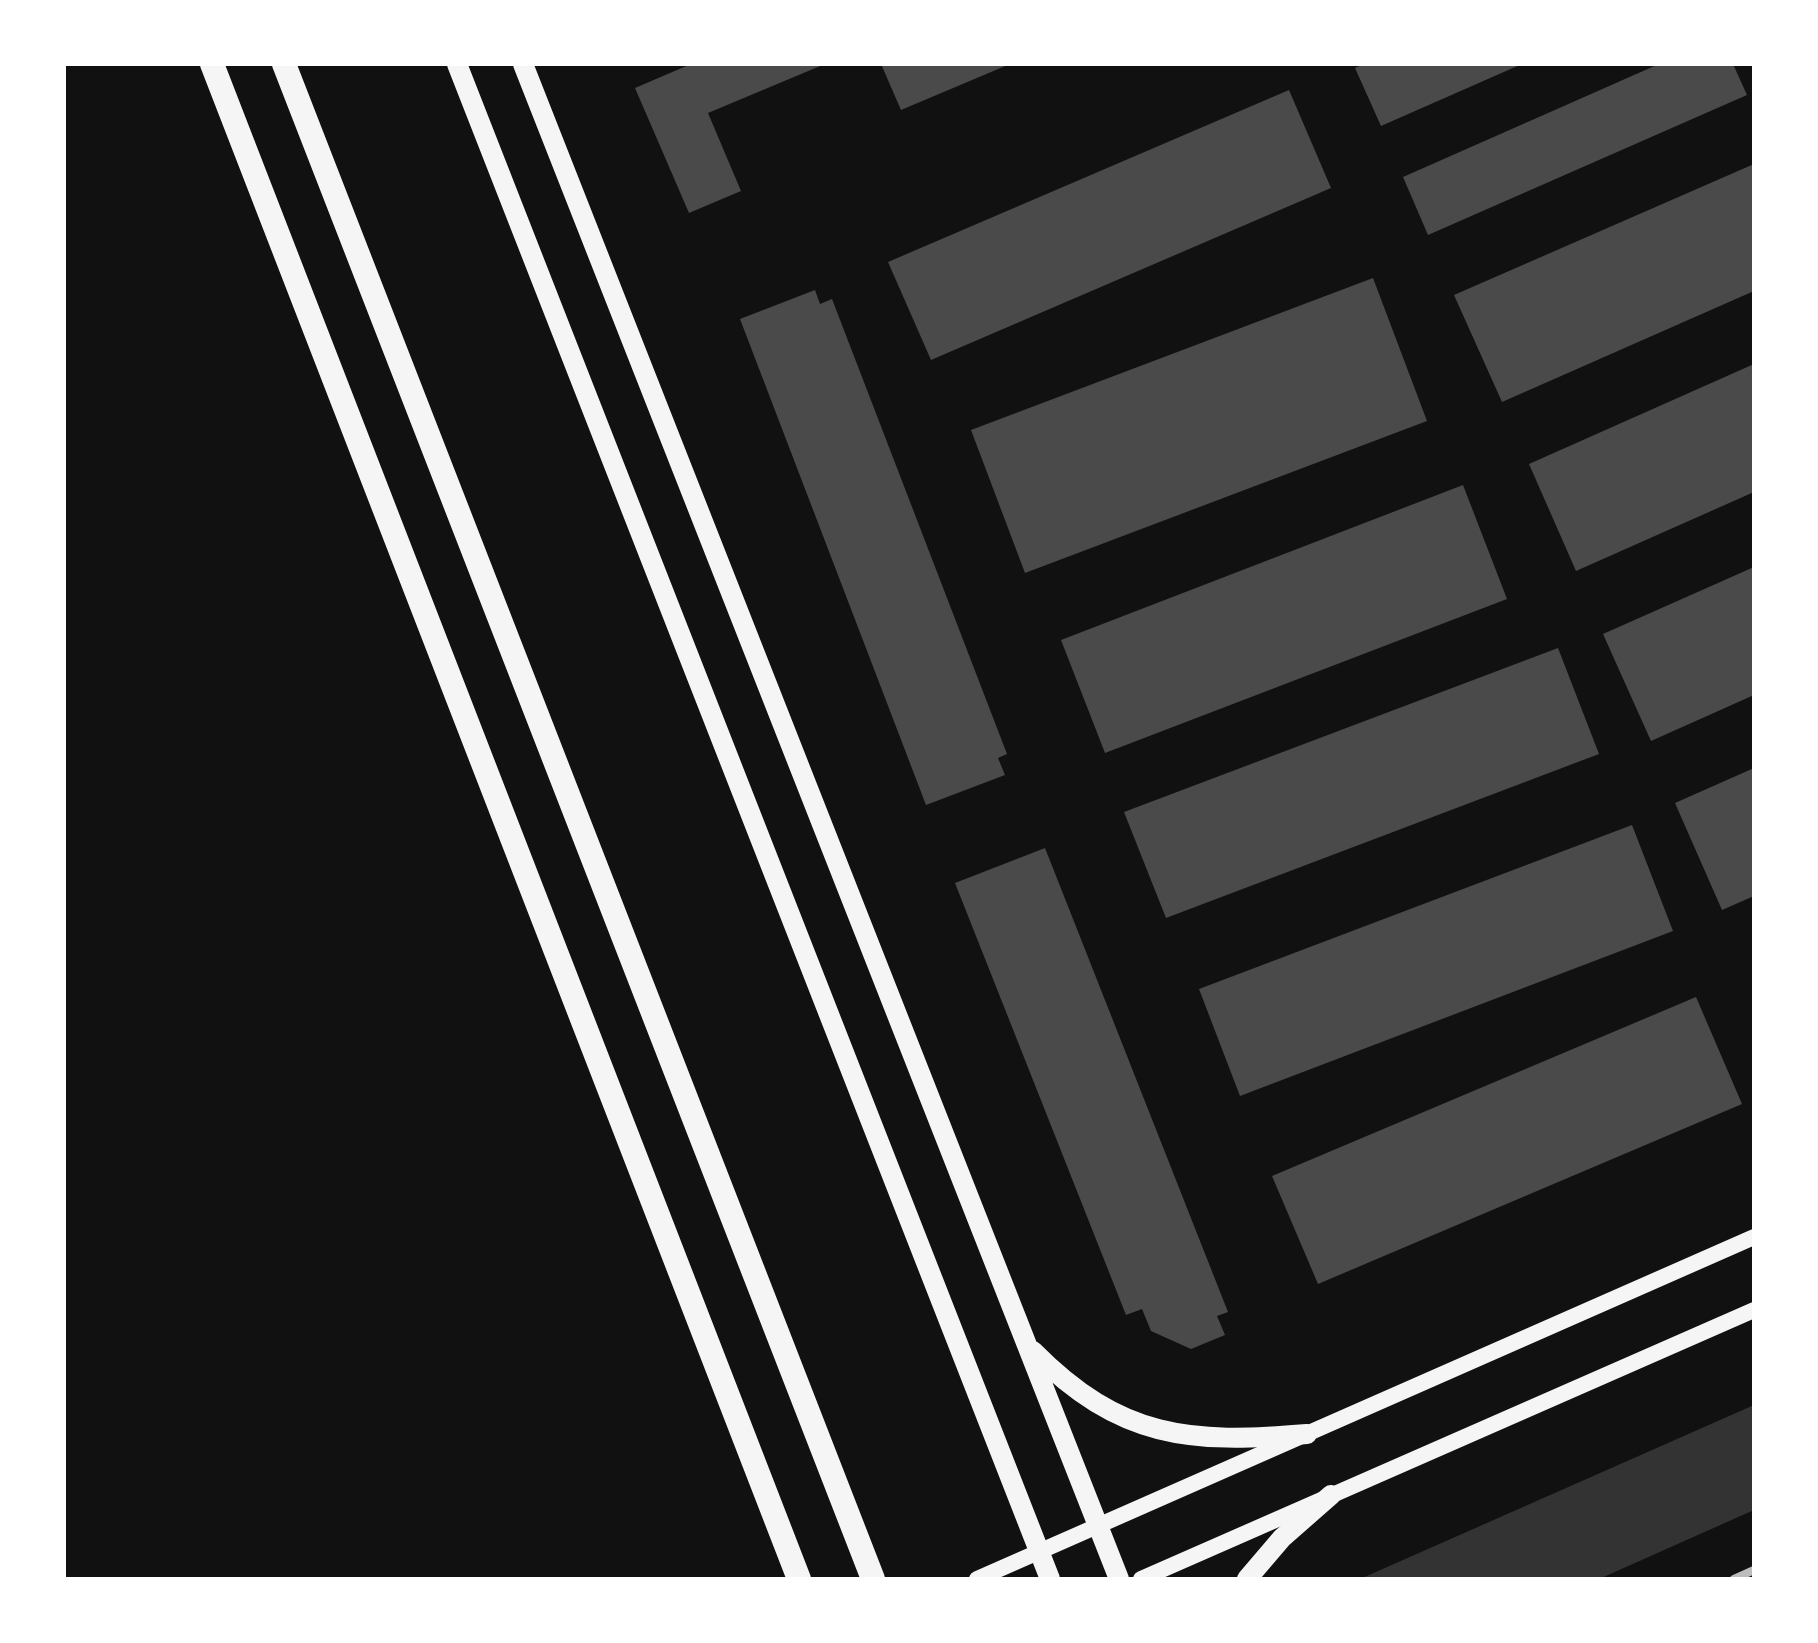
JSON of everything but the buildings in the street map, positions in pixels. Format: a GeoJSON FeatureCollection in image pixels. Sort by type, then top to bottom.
{"type":"FeatureCollection","features":[{"type":"Feature","properties":{"kind":"highway"},"geometry":{"type":"LineString","coordinates":[[212,64],[799,1579]]}},
{"type":"Feature","properties":{"kind":"highway"},"geometry":{"type":"LineString","coordinates":[[284,64],[873,1579]]}},
{"type":"Feature","properties":{"kind":"main road"},"geometry":{"type":"LineString","coordinates":[[457,64],[1050,1579]]}},
{"type":"Feature","properties":{"kind":"main road"},"geometry":{"type":"LineString","coordinates":[[523,64],[1119,1579]]}},
{"type":"Feature","properties":{"kind":"main road"},"geometry":{"type":"LineString","coordinates":[[977,1579],[1754,1237]]}},
{"type":"Feature","properties":{"kind":"main road"},"geometry":{"type":"LineString","coordinates":[[1141,1579],[1754,1310]]}},
{"type":"Feature","properties":{"kind":"main road"},"geometry":{"type":"LineString","coordinates":[[1028,1345],[1062,1380],[1107,1411],[1145,1426],[1194,1437],[1248,1439],[1307,1434]]}},
{"type":"Feature","properties":{"kind":"main road"},"geometry":{"type":"LineString","coordinates":[[1247,1579],[1282,1538],[1331,1495]]}},
{"type":"Feature","properties":{"kind":"street"},"geometry":{"type":"LineString","coordinates":[[1734,1579],[1754,1570]]}},
{"type":"Feature","properties":{"kind":"shaded area"},"geometry":{"type":"Polygon","coordinates":[[[1754,1405],[1754,1510],[1599,1579],[1360,1579],[1754,1405]]]}}]}
